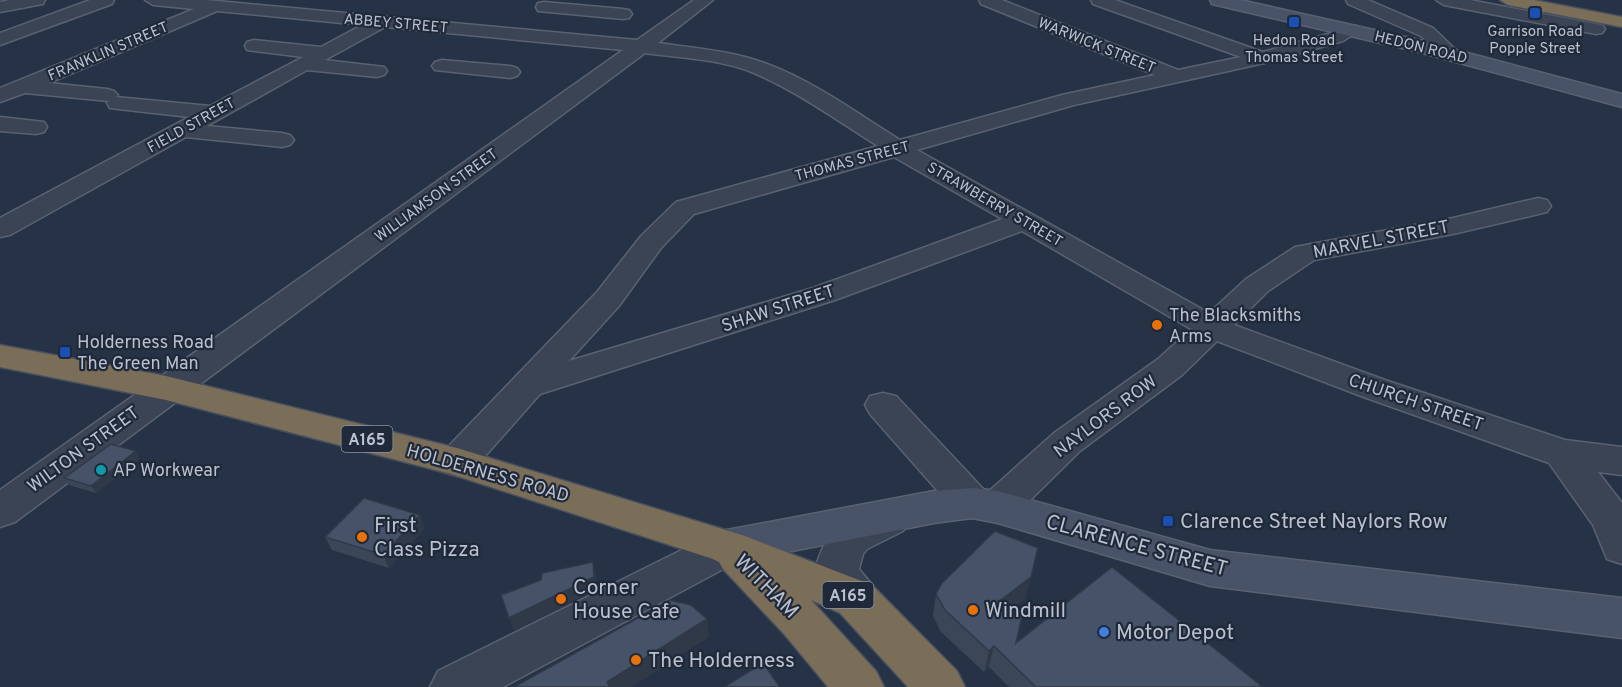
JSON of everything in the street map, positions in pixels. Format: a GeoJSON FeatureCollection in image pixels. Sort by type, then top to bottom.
{"type":"FeatureCollection","features":[{"type":"Feature","properties":{"kind":"highway"},"geometry":{"type":"LineString","coordinates":[[1508,0],[1622,22]]}},
{"type":"Feature","properties":{"kind":"highway"},"geometry":{"type":"LineString","coordinates":[[1557,0],[1622,13]]}},
{"type":"Feature","properties":{"kind":"highway","name":"HOLDERNESS ROAD"},"geometry":{"type":"LineString","coordinates":[[0,356],[166,388],[458,462],[727,547]]}},
{"type":"Feature","properties":{"kind":"highway","name":"WITHAM"},"geometry":{"type":"LineString","coordinates":[[727,547],[856,599],[940,687]]}},
{"type":"Feature","properties":{"kind":"highway","name":"WITHAM"},"geometry":{"type":"LineString","coordinates":[[727,547],[801,621],[860,687]]}},
{"type":"Feature","properties":{"kind":"street"},"geometry":{"type":"LineString","coordinates":[[0,7],[37,0]]}},
{"type":"Feature","properties":{"kind":"street"},"geometry":{"type":"LineString","coordinates":[[3,36],[106,0]]}},
{"type":"Feature","properties":{"kind":"street","name":"ABBEY STREET"},"geometry":{"type":"LineString","coordinates":[[153,0],[639,46]]}},
{"type":"Feature","properties":{"kind":"street","name":"WILLIAMSON STREET"},"geometry":{"type":"LineString","coordinates":[[166,388],[311,287],[705,0]]}},
{"type":"Feature","properties":{"kind":"street","name":"WARWICK STREET"},"geometry":{"type":"LineString","coordinates":[[987,0],[1174,76]]}},
{"type":"Feature","properties":{"kind":"street"},"geometry":{"type":"LineString","coordinates":[[1099,0],[1262,58]]}},
{"type":"Feature","properties":{"kind":"street","name":"HEDON ROAD"},"geometry":{"type":"LineString","coordinates":[[1218,0],[1450,54],[1622,101]]}},
{"type":"Feature","properties":{"kind":"street"},"geometry":{"type":"LineString","coordinates":[[1353,0],[1427,32],[1450,54]]}},
{"type":"Feature","properties":{"kind":"street"},"geometry":{"type":"LineString","coordinates":[[1444,0],[1596,29]]}},
{"type":"Feature","properties":{"kind":"street","name":"FRANKLIN STREET"},"geometry":{"type":"LineString","coordinates":[[0,96],[215,6]]}},
{"type":"Feature","properties":{"kind":"street"},"geometry":{"type":"LineString","coordinates":[[544,7],[623,14]]}},
{"type":"Feature","properties":{"kind":"street"},"geometry":{"type":"LineString","coordinates":[[544,37],[587,11]]}},
{"type":"Feature","properties":{"kind":"street","name":"FIELD STREET"},"geometry":{"type":"LineString","coordinates":[[0,229],[381,22]]}},
{"type":"Feature","properties":{"kind":"street"},"geometry":{"type":"LineString","coordinates":[[117,29],[153,32]]}},
{"type":"Feature","properties":{"kind":"street","name":"THOMAS STREET"},"geometry":{"type":"LineString","coordinates":[[458,462],[608,299],[651,242],[685,208],[1070,100],[1262,58],[1337,37],[1351,30]]}},
{"type":"Feature","properties":{"kind":"street"},"geometry":{"type":"LineString","coordinates":[[473,69],[517,35]]}},
{"type":"Feature","properties":{"kind":"street"},"geometry":{"type":"LineString","coordinates":[[254,46],[323,53]]}},
{"type":"Feature","properties":{"kind":"street","name":"STRAWBERRY STREET"},"geometry":{"type":"LineString","coordinates":[[639,46],[726,59],[760,68],[806,91],[898,149],[1214,328]]}},
{"type":"Feature","properties":{"kind":"street"},"geometry":{"type":"LineString","coordinates":[[302,64],[377,71]]}},
{"type":"Feature","properties":{"kind":"street"},"geometry":{"type":"LineString","coordinates":[[442,66],[510,72]]}},
{"type":"Feature","properties":{"kind":"street"},"geometry":{"type":"LineString","coordinates":[[0,76],[112,99],[212,113]]}},
{"type":"Feature","properties":{"kind":"street"},"geometry":{"type":"LineString","coordinates":[[0,124],[36,127]]}},
{"type":"Feature","properties":{"kind":"street"},"geometry":{"type":"LineString","coordinates":[[182,130],[282,140]]}},
{"type":"Feature","properties":{"kind":"street","name":"MARVEL STREET"},"geometry":{"type":"LineString","coordinates":[[1214,328],[1257,285],[1305,253],[1453,226],[1538,206]]}},
{"type":"Feature","properties":{"kind":"street","name":"SHAW STREET"},"geometry":{"type":"LineString","coordinates":[[530,385],[824,294],[1023,221]]}},
{"type":"Feature","properties":{"kind":"street","name":"CHURCH STREET"},"geometry":{"type":"LineString","coordinates":[[1214,328],[1373,388],[1563,453],[1622,461]]}},
{"type":"Feature","properties":{"kind":"street","name":"NAYLORS ROW"},"geometry":{"type":"LineString","coordinates":[[985,505],[1170,367],[1214,328]]}},
{"type":"Feature","properties":{"kind":"street","name":"WILTON STREET"},"geometry":{"type":"LineString","coordinates":[[0,511],[166,388]]}},
{"type":"Feature","properties":{"kind":"street"},"geometry":{"type":"LineString","coordinates":[[883,405],[985,505]]}},
{"type":"Feature","properties":{"kind":"street"},"geometry":{"type":"LineString","coordinates":[[1563,453],[1612,520],[1622,547]]}},
{"type":"Feature","properties":{"kind":"street","name":"CLARENCE STREET"},"geometry":{"type":"LineString","coordinates":[[727,547],[906,512],[985,505],[1210,568],[1622,618]]}},
{"type":"Feature","properties":{"kind":"street"},"geometry":{"type":"LineString","coordinates":[[856,599],[836,572],[841,552],[849,537],[906,512]]}},
{"type":"Feature","properties":{"kind":"street"},"geometry":{"type":"LineString","coordinates":[[455,687],[727,547]]}},
{"type":"Feature","properties":{"kind":"building","name":"AP Workwear"},"geometry":{"type":"Polygon","coordinates":[[[111,444],[136,451],[91,486],[64,478],[111,444]]]}},
{"type":"Feature","properties":{"kind":"building"},"geometry":{"type":"Polygon","coordinates":[[[364,498],[420,515],[383,555],[325,537],[364,498]]]}},
{"type":"Feature","properties":{"kind":"building"},"geometry":{"type":"Polygon","coordinates":[[[995,531],[1038,548],[1031,577],[1001,600],[1022,616],[1016,643],[1112,567],[1263,687],[1036,687],[994,646],[989,651],[945,610],[936,594],[942,583],[995,531]]]}},
{"type":"Feature","properties":{"kind":"building"},"geometry":{"type":"Polygon","coordinates":[[[593,562],[594,577],[509,618],[501,595],[541,580],[542,573],[593,562]]]}},
{"type":"Feature","properties":{"kind":"building"},"geometry":{"type":"Polygon","coordinates":[[[670,600],[691,605],[707,619],[607,682],[610,687],[514,687],[670,600]]]}},
{"type":"Feature","properties":{"kind":"building"},"geometry":{"type":"Polygon","coordinates":[[[763,663],[780,687],[724,687],[763,663]]]}},
{"type":"Feature","properties":{"kind":"place","name":"Garrison Road Popple Street"},"geometry":{"type":"Point","coordinates":[1535,13]}},
{"type":"Feature","properties":{"kind":"place","name":"Hedon Road Thomas Street"},"geometry":{"type":"Point","coordinates":[1294,22]}},
{"type":"Feature","properties":{"kind":"place","name":"The Blacksmiths Arms"},"geometry":{"type":"Point","coordinates":[1157,325]}},
{"type":"Feature","properties":{"kind":"place","name":"Holderness Road The Green Man"},"geometry":{"type":"Point","coordinates":[65,352]}},
{"type":"Feature","properties":{"kind":"place","name":"AP Workwear"},"geometry":{"type":"Point","coordinates":[101,470]}},
{"type":"Feature","properties":{"kind":"place","name":"Clarence Street Naylors Row"},"geometry":{"type":"Point","coordinates":[1168,521]}},
{"type":"Feature","properties":{"kind":"place","name":"First Class Pizza"},"geometry":{"type":"Point","coordinates":[362,537]}},
{"type":"Feature","properties":{"kind":"place","name":"Corner House Cafe"},"geometry":{"type":"Point","coordinates":[561,599]}},
{"type":"Feature","properties":{"kind":"place","name":"Windmill"},"geometry":{"type":"Point","coordinates":[973,610]}},
{"type":"Feature","properties":{"kind":"place","name":"Motor Depot"},"geometry":{"type":"Point","coordinates":[1104,632]}},
{"type":"Feature","properties":{"kind":"place","name":"The Holderness"},"geometry":{"type":"Point","coordinates":[636,660]}}]}
